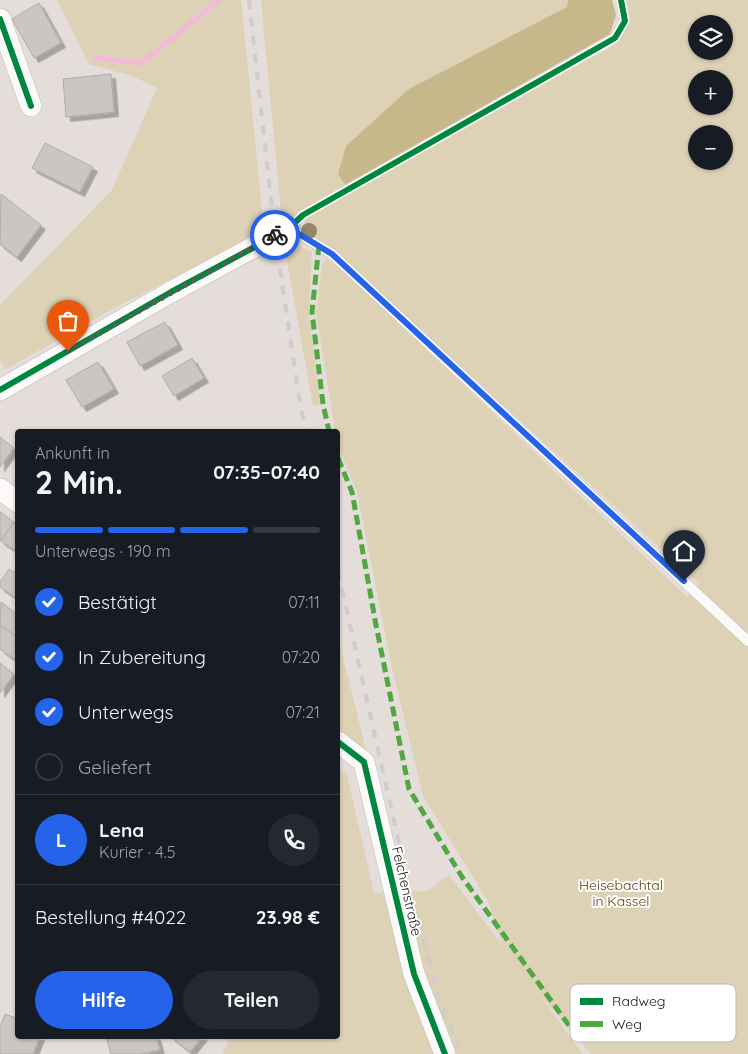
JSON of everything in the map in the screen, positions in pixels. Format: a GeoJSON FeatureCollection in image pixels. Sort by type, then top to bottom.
{"type":"FeatureCollection","features":[{"type":"Feature","properties":{"kind":"street"},"geometry":{"type":"LineString","coordinates":[[0,19],[31,106]]}},
{"type":"Feature","properties":{"kind":"street"},"geometry":{"type":"LineString","coordinates":[[0,390],[171,292],[289,228]]}},
{"type":"Feature","properties":{"kind":"street"},"geometry":{"type":"LineString","coordinates":[[0,489],[15,500]]}},
{"type":"Feature","properties":{"kind":"street","name":"Felchenstraße"},"geometry":{"type":"LineString","coordinates":[[340,744],[364,762],[414,974],[445,1054]]}},
{"type":"Feature","properties":{"kind":"lane"},"geometry":{"type":"LineString","coordinates":[[289,228],[332,254],[748,641]]}},
{"type":"Feature","properties":{"kind":"green space"},"geometry":{"type":"Polygon","coordinates":[[[57,0],[241,0],[264,231],[122,304],[6,369],[0,360],[0,305],[112,190],[157,88],[132,76],[89,64],[57,0]]]}},
{"type":"Feature","properties":{"kind":"green space"},"geometry":{"type":"Polygon","coordinates":[[[261,0],[568,0],[567,7],[338,174],[345,185],[282,223],[261,0]]]}},
{"type":"Feature","properties":{"kind":"green space","name":"Heisebachtal in Kassel"},"geometry":{"type":"Polygon","coordinates":[[[627,0],[748,0],[748,1054],[591,1054],[581,1042],[736,1042],[736,984],[570,984],[570,1030],[536,990],[570,1036],[570,1042],[574,1042],[583,1054],[223,1054],[229,1039],[340,1039],[340,769],[347,775],[374,893],[427,891],[449,875],[502,945],[489,903],[423,796],[392,668],[357,492],[340,450],[340,429],[335,429],[316,312],[322,264],[327,259],[337,265],[687,597],[699,584],[335,251],[303,228],[307,217],[611,47],[630,23],[627,0]]]}},
{"type":"Feature","properties":{"kind":"green space"},"geometry":{"type":"Polygon","coordinates":[[[292,242],[312,252],[309,313],[320,404],[313,406],[284,244],[292,242]]]}},
{"type":"Feature","properties":{"kind":"green space"},"geometry":{"type":"Polygon","coordinates":[[[340,645],[367,754],[340,733],[340,645]]]}},
{"type":"Feature","properties":{"kind":"shaded area"},"geometry":{"type":"Polygon","coordinates":[[[568,0],[612,0],[616,15],[610,34],[345,185],[338,174],[346,146],[409,89],[567,7],[568,0]]]}},
{"type":"Feature","properties":{"kind":"building"},"geometry":{"type":"Polygon","coordinates":[[[39,3],[61,43],[34,58],[12,19],[39,3]]]}},
{"type":"Feature","properties":{"kind":"building"},"geometry":{"type":"Polygon","coordinates":[[[111,74],[114,112],[66,117],[63,79],[111,74]]]}},
{"type":"Feature","properties":{"kind":"building"},"geometry":{"type":"Polygon","coordinates":[[[45,143],[93,167],[80,192],[32,168],[45,143]]]}},
{"type":"Feature","properties":{"kind":"building"},"geometry":{"type":"Polygon","coordinates":[[[1,194],[41,225],[17,257],[0,244],[1,194]]]}},
{"type":"Feature","properties":{"kind":"building"},"geometry":{"type":"Polygon","coordinates":[[[165,322],[178,345],[140,366],[127,342],[165,322]]]}},
{"type":"Feature","properties":{"kind":"building"},"geometry":{"type":"Polygon","coordinates":[[[192,358],[204,378],[174,396],[162,376],[192,358]]]}},
{"type":"Feature","properties":{"kind":"building"},"geometry":{"type":"Polygon","coordinates":[[[98,362],[114,389],[82,407],[66,380],[98,362]]]}},
{"type":"Feature","properties":{"kind":"building"},"geometry":{"type":"Polygon","coordinates":[[[0,437],[14,448],[0,467],[0,437]]]}},
{"type":"Feature","properties":{"kind":"building"},"geometry":{"type":"Polygon","coordinates":[[[0,512],[14,522],[1,541],[0,540],[0,512]]]}},
{"type":"Feature","properties":{"kind":"building"},"geometry":{"type":"Polygon","coordinates":[[[14,522],[15,522],[15,550],[1,541],[14,522]]]}},
{"type":"Feature","properties":{"kind":"building"},"geometry":{"type":"Polygon","coordinates":[[[9,569],[15,573],[15,597],[0,587],[0,582],[9,569]]]}},
{"type":"Feature","properties":{"kind":"building"},"geometry":{"type":"Polygon","coordinates":[[[1,602],[15,613],[15,636],[0,625],[1,602]]]}},
{"type":"Feature","properties":{"kind":"building"},"geometry":{"type":"Polygon","coordinates":[[[0,625],[15,636],[15,658],[14,659],[0,649],[0,625]]]}},
{"type":"Feature","properties":{"kind":"building"},"geometry":{"type":"Polygon","coordinates":[[[0,663],[14,674],[0,693],[0,663]]]}},
{"type":"Feature","properties":{"kind":"building"},"geometry":{"type":"Polygon","coordinates":[[[5,1014],[15,1018],[15,1039],[39,1039],[33,1054],[0,1054],[0,1027],[5,1014]]]}},
{"type":"Feature","properties":{"kind":"building"},"geometry":{"type":"Polygon","coordinates":[[[107,1039],[157,1039],[160,1050],[142,1054],[111,1054],[107,1039]]]}},
{"type":"Feature","properties":{"kind":"building"},"geometry":{"type":"Polygon","coordinates":[[[174,1039],[201,1039],[190,1052],[174,1039]]]}},
{"type":"Feature","properties":{"kind":"waterway"},"geometry":{"type":"LineString","coordinates":[[96,58],[141,63],[219,0]]}},
{"type":"Feature","properties":{"kind":"railway"},"geometry":{"type":"LineString","coordinates":[[249,0],[275,236],[306,429]]}},
{"type":"Feature","properties":{"kind":"railway"},"geometry":{"type":"LineString","coordinates":[[340,580],[410,892],[444,1014],[463,1054]]}},
{"type":"Feature","properties":{"kind":"marked path"},"geometry":{"type":"LineString","coordinates":[[319,245],[312,312],[323,404],[329,429]]}},
{"type":"Feature","properties":{"kind":"marked path"},"geometry":{"type":"LineString","coordinates":[[340,463],[352,492],[409,789],[462,877],[570,1027]]}},
{"type":"Feature","properties":{"kind":"cycle path"},"geometry":{"type":"LineString","coordinates":[[0,390],[171,292],[289,228],[303,215],[615,38],[625,21],[621,0]]}},
{"type":"Feature","properties":{"kind":"cycle path"},"geometry":{"type":"LineString","coordinates":[[0,19],[31,106]]}},
{"type":"Feature","properties":{"kind":"cycle path"},"geometry":{"type":"LineString","coordinates":[[340,744],[364,762],[414,974],[445,1054]]}},
{"type":"Feature","properties":{"kind":"way so far"},"geometry":{"type":"LineString","coordinates":[[68,351],[275,235]]}},
{"type":"Feature","properties":{"kind":"route"},"geometry":{"type":"LineString","coordinates":[[275,235],[289,228],[332,254],[684,581]]}}]}
